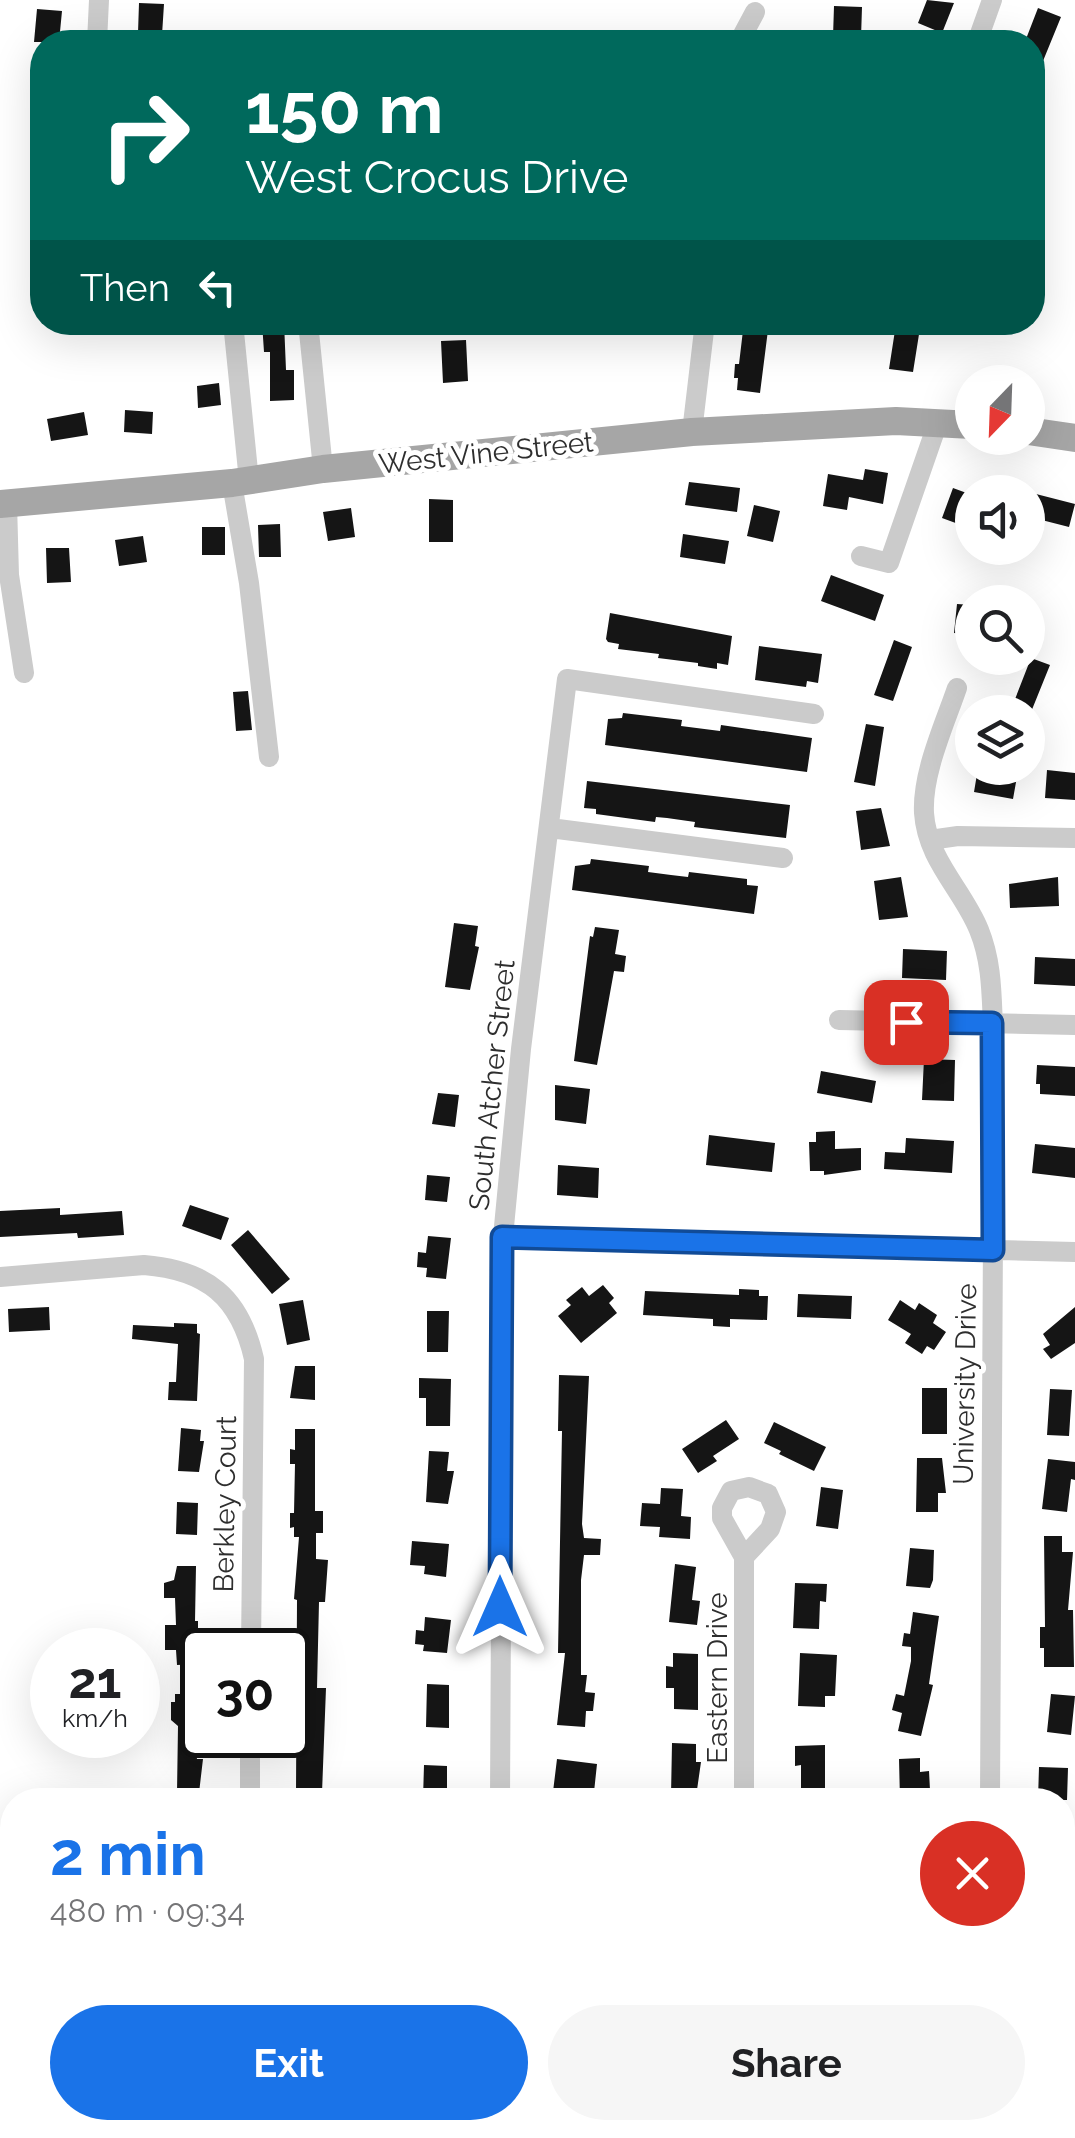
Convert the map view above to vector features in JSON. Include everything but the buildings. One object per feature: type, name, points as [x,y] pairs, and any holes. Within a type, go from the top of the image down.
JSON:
[{"type":"main road","name":"West Vine Street","points":[[4,504],[692,432],[812,424],[955,424]]},
{"type":"main road","points":[[1045,434],[1075,438]]},
{"type":"street","points":[[98,30],[99,0]]},
{"type":"street","points":[[981,30],[992,0]]},
{"type":"street","points":[[745,30],[755,12]]},
{"type":"street","points":[[234,335],[248,583],[269,757]]},
{"type":"street","points":[[309,335],[323,469]]},
{"type":"street","points":[[692,432],[703,335]]},
{"type":"street","points":[[862,556],[889,563],[938,422]]},
{"type":"street","points":[[4,504],[9,575],[24,673]]},
{"type":"street","name":"South Atcher Street","points":[[500,1788],[502,1237],[520,1048],[567,679],[814,714]]},
{"type":"street","name":"University Drive","points":[[957,688],[936,751],[924,808],[930,840],[940,864],[978,926],[990,961],[990,1788]]},
{"type":"street","points":[[550,828],[783,858]]},
{"type":"street","points":[[930,840],[958,836],[1075,838]]},
{"type":"street","points":[[838,1020],[1075,1026]]},
{"type":"street","points":[[502,1237],[1075,1252]]},
{"type":"street","name":"Berkley Court","points":[[0,1277],[144,1265],[202,1279],[230,1302],[246,1330],[254,1359],[251,1628]]},
{"type":"street","name":"Eastern Drive","points":[[744,1557],[744,1788]]},
{"type":"street","points":[[250,1758],[250,1788]]},
{"type":"route","points":[[500,1607],[502,1237],[993,1250],[992,1023],[906,1022]]}]
